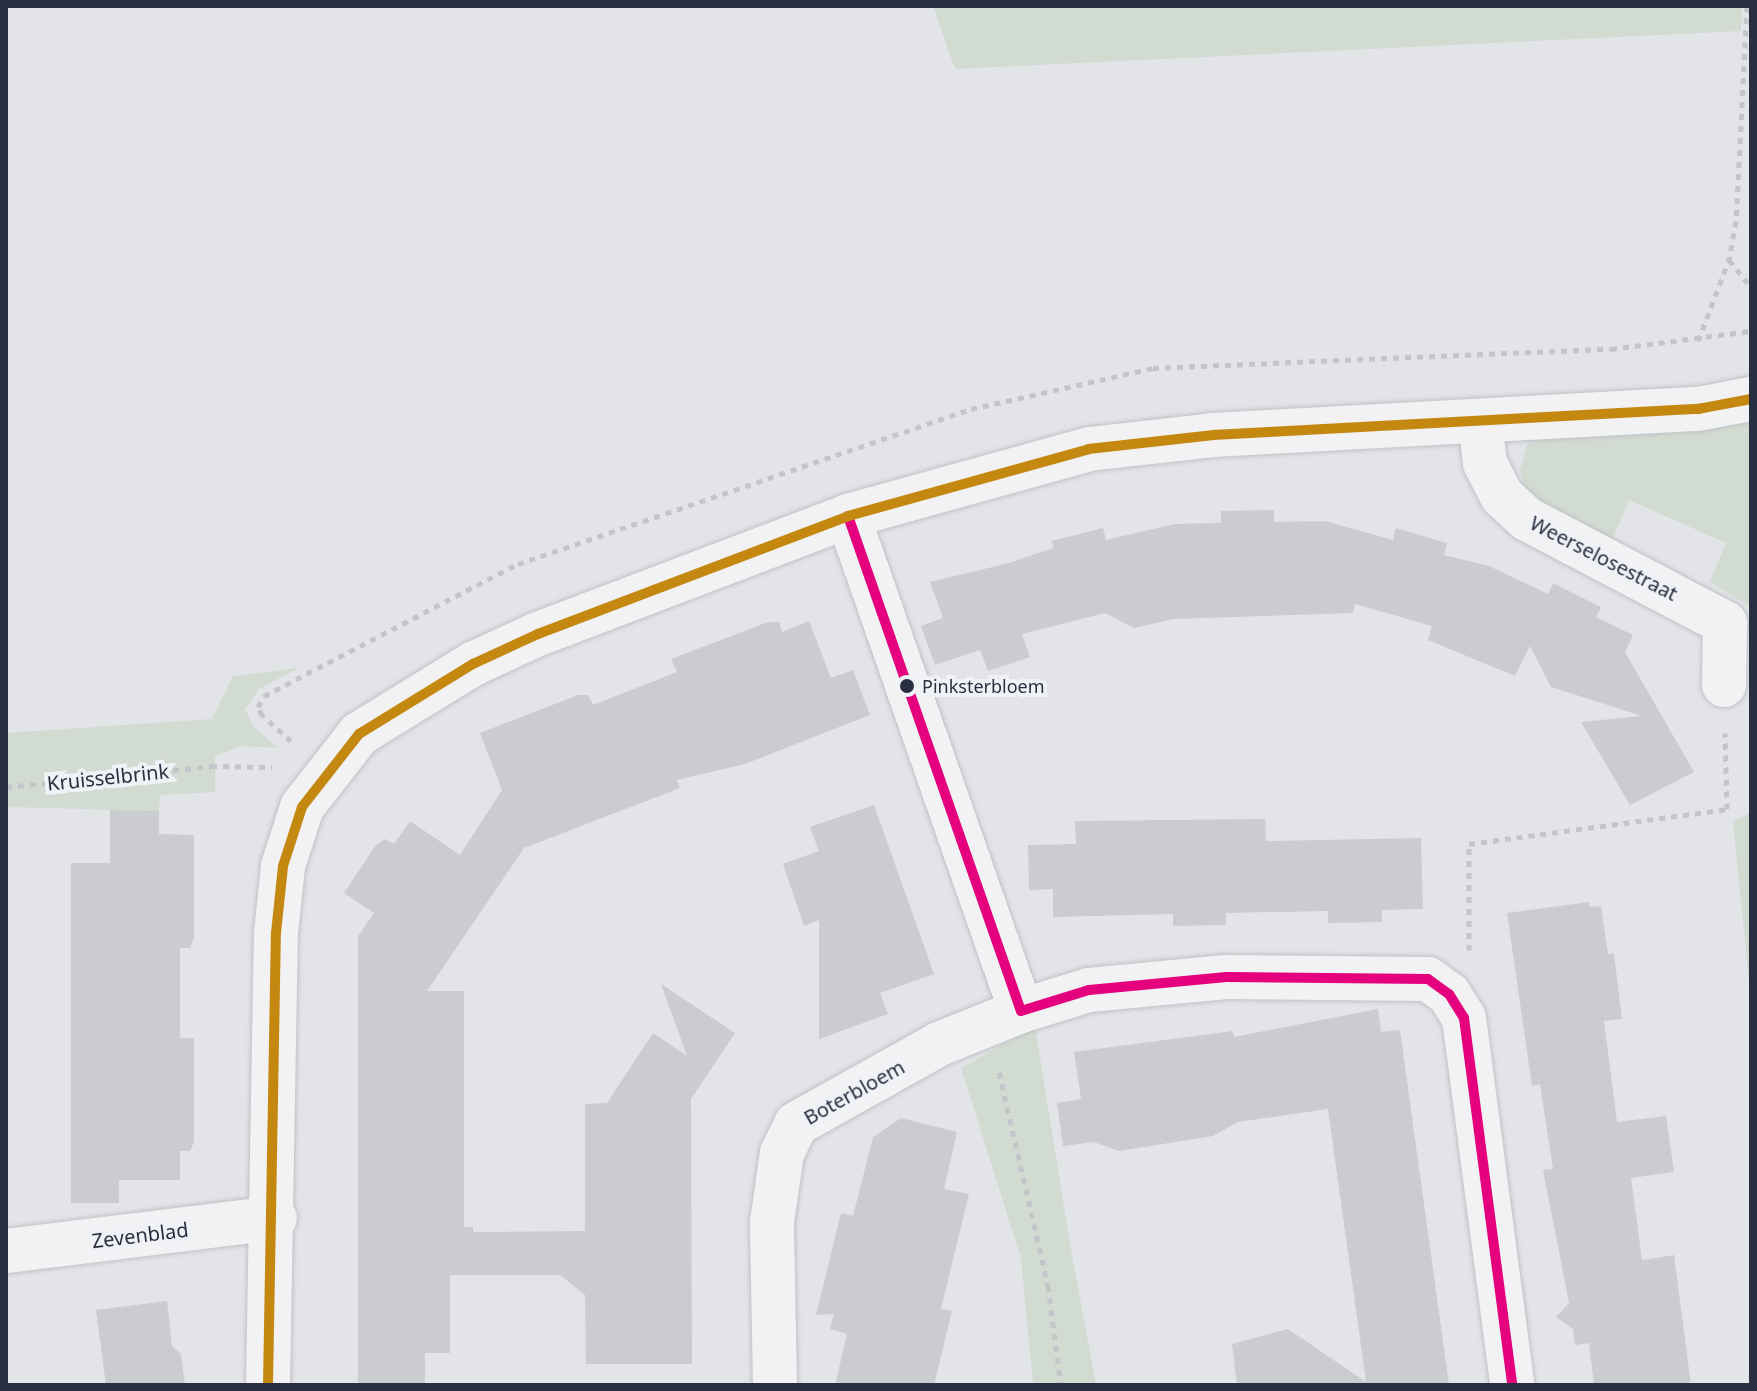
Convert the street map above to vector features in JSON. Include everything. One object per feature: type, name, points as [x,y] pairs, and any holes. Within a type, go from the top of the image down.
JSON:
[{"type":"street","points":[[268,1385],[275,1218],[276,933],[283,866],[302,807],[323,774],[359,734],[473,664],[538,634],[848,516],[1089,449],[1213,435],[1698,409],[1751,399]]},
{"type":"street","name":"Weerselosestraat","points":[[1480,421],[1485,463],[1502,496],[1527,519],[1725,623],[1724,685]]},
{"type":"street","points":[[848,516],[1004,1018],[1089,990],[1226,977],[1428,979],[1449,994],[1464,1018],[1512,1385]]},
{"type":"street","name":"Boterbloem","points":[[775,1385],[772,1222],[782,1153],[796,1124],[939,1044],[1004,1018]]},
{"type":"street","name":"Zevenblad","points":[[6,1251],[275,1218]]},
{"type":"path","points":[[1698,341],[1729,260],[1736,221],[1747,6]]},
{"type":"path","points":[[1729,260],[1751,287]]},
{"type":"path","points":[[1449,994],[1469,952],[1469,844],[1727,809],[1724,685]]},
{"type":"path","name":"Kruisselbrink","points":[[6,787],[211,766]]},
{"type":"path","points":[[1004,1018],[1061,1385]]},
{"type":"shaded area","points":[[933,6],[1742,6],[1741,31],[955,69]]},
{"type":"shaded area","points":[[1751,423],[1751,607],[1710,582],[1726,543],[1629,500],[1612,540],[1546,508],[1526,490],[1520,470],[1527,445],[1544,436]]},
{"type":"shaded area","points":[[299,668],[259,689],[245,709],[253,726],[278,748],[241,746],[215,756],[215,792],[160,795],[159,811],[6,807],[6,733],[212,719],[233,676]]},
{"type":"shaded area","points":[[1751,812],[1751,1000],[1733,822]]},
{"type":"shaded area","points":[[1033,1014],[1096,1385],[1033,1385],[1021,1258],[961,1068],[1013,1039],[1021,1018]]},
{"type":"building","points":[[1274,510],[1274,522],[1325,521],[1393,540],[1396,528],[1447,543],[1444,555],[1489,566],[1548,594],[1553,583],[1601,607],[1596,617],[1633,635],[1625,652],[1694,772],[1630,805],[1581,722],[1642,716],[1551,687],[1530,646],[1515,676],[1428,640],[1432,626],[1355,604],[1353,613],[1174,619],[1134,628],[1105,613],[1022,634],[1030,657],[988,671],[980,650],[935,665],[921,626],[943,618],[930,582],[1009,563],[1053,548],[1052,541],[1103,528],[1106,540],[1175,524],[1221,523],[1221,511]]},
{"type":"building","points":[[809,621],[831,678],[853,670],[870,715],[745,764],[677,780],[680,788],[524,848],[427,991],[464,991],[464,1227],[473,1227],[473,1232],[585,1231],[585,1104],[607,1103],[653,1033],[687,1056],[661,984],[735,1033],[691,1099],[692,1364],[586,1364],[585,1295],[560,1275],[450,1275],[450,1353],[425,1353],[425,1385],[358,1385],[358,936],[374,913],[344,893],[376,845],[385,839],[394,844],[410,821],[460,855],[502,790],[480,733],[578,695],[588,695],[593,705],[677,672],[671,659],[768,622],[779,622],[782,632]]},
{"type":"building","points":[[874,805],[934,974],[880,993],[888,1014],[819,1039],[819,920],[804,926],[783,864],[819,851],[810,827]]},
{"type":"building","points":[[110,810],[159,811],[159,834],[194,835],[194,938],[190,948],[180,948],[180,1038],[194,1038],[194,1142],[190,1151],[180,1151],[180,1180],[119,1180],[119,1203],[71,1203],[71,863],[110,863]]},
{"type":"building","points":[[1265,819],[1266,841],[1421,838],[1423,909],[1382,910],[1382,922],[1328,923],[1328,911],[1226,913],[1226,925],[1173,926],[1173,914],[1053,917],[1053,889],[1029,890],[1028,845],[1076,844],[1075,821]]},
{"type":"building","points":[[1589,902],[1590,907],[1601,906],[1608,954],[1614,953],[1622,1019],[1604,1021],[1617,1122],[1666,1116],[1674,1172],[1631,1178],[1642,1260],[1674,1255],[1691,1385],[1594,1385],[1589,1343],[1575,1345],[1573,1329],[1556,1317],[1569,1303],[1543,1170],[1553,1169],[1540,1084],[1532,1086],[1507,913]]},
{"type":"building","points":[[1378,1009],[1381,1032],[1400,1030],[1449,1385],[1237,1385],[1232,1344],[1288,1329],[1366,1382],[1328,1109],[1238,1122],[1213,1136],[1119,1151],[1094,1142],[1063,1146],[1057,1103],[1081,1099],[1074,1052],[1233,1031],[1234,1037]]},
{"type":"building","points":[[901,1118],[957,1132],[944,1189],[969,1194],[941,1309],[952,1311],[934,1385],[835,1385],[847,1334],[830,1329],[834,1314],[816,1315],[841,1213],[853,1216],[873,1137]]},
{"type":"building","points":[[167,1301],[172,1346],[181,1354],[185,1385],[106,1385],[96,1310]]},
{"type":"transit line","points":[[268,1385],[276,933],[283,866],[302,807],[359,734],[473,664],[538,634],[848,516],[1089,449],[1213,435],[1698,409],[1751,399]]},
{"type":"transit line","points":[[848,516],[1021,1011],[1089,990],[1226,977],[1428,979],[1449,994],[1464,1018],[1512,1385]]},
{"type":"place","name":"Pinksterbloem","points":[[907,686]]}]
